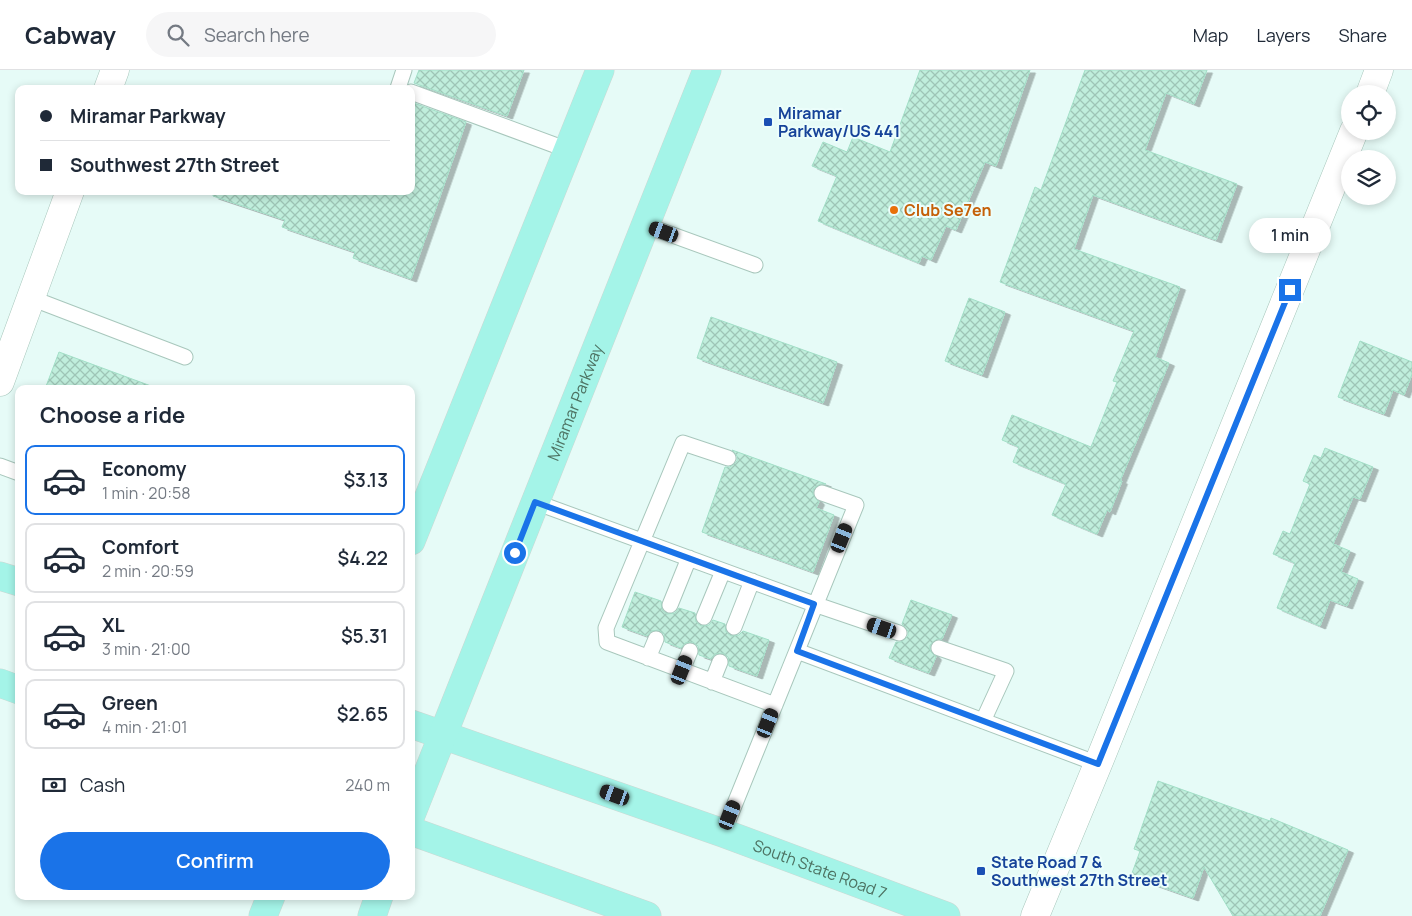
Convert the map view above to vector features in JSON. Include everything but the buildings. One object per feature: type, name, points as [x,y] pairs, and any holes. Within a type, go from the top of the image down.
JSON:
[{"type":"main road","points":[[415,531],[600,70]]},
{"type":"main road","name":"Miramar Parkway","points":[[415,805],[707,70]]},
{"type":"main road","points":[[0,576],[15,581]]},
{"type":"main road","points":[[0,683],[15,689]]},
{"type":"main road","name":"South State Road 7","points":[[415,725],[723,834],[946,916]]},
{"type":"main road","points":[[415,832],[647,916]]},
{"type":"main road","points":[[262,916],[269,900]]},
{"type":"main road","points":[[372,916],[378,900]]},
{"type":"street","points":[[109,85],[115,70]]},
{"type":"street","points":[[1373,85],[1379,70]]},
{"type":"street","points":[[1035,916],[1350,140]]},
{"type":"street","points":[[0,382],[69,195]]},
{"type":"lane","points":[[399,85],[404,70]]},
{"type":"lane","points":[[415,93],[568,150]]},
{"type":"lane","points":[[645,225],[755,265]]},
{"type":"lane","points":[[31,298],[185,358]]},
{"type":"lane","points":[[728,458],[683,442],[606,628],[607,642],[775,705]]},
{"type":"lane","points":[[0,466],[15,472]]},
{"type":"lane","points":[[723,834],[814,604],[856,505],[822,493]]},
{"type":"lane","points":[[535,502],[899,634]]},
{"type":"lane","points":[[670,604],[689,558]]},
{"type":"lane","points":[[704,617],[723,571]]},
{"type":"lane","points":[[734,627],[752,581]]},
{"type":"lane","points":[[648,658],[656,639]]},
{"type":"lane","points":[[939,648],[1006,672],[983,721]]},
{"type":"lane","points":[[682,670],[690,651]]},
{"type":"lane","points":[[797,651],[1098,764]]},
{"type":"lane","points":[[712,682],[720,662]]},
{"type":"place","name":"Miramar Parkway/US 441","points":[[768,122]]},
{"type":"place","name":"Club Se7en","points":[[894,210]]},
{"type":"place","name":"State Road 7 & Southwest 27th Street","points":[[981,871]]},
{"type":"route","points":[[515,553],[535,502],[814,604],[797,651],[1098,764],[1290,290]]}]
